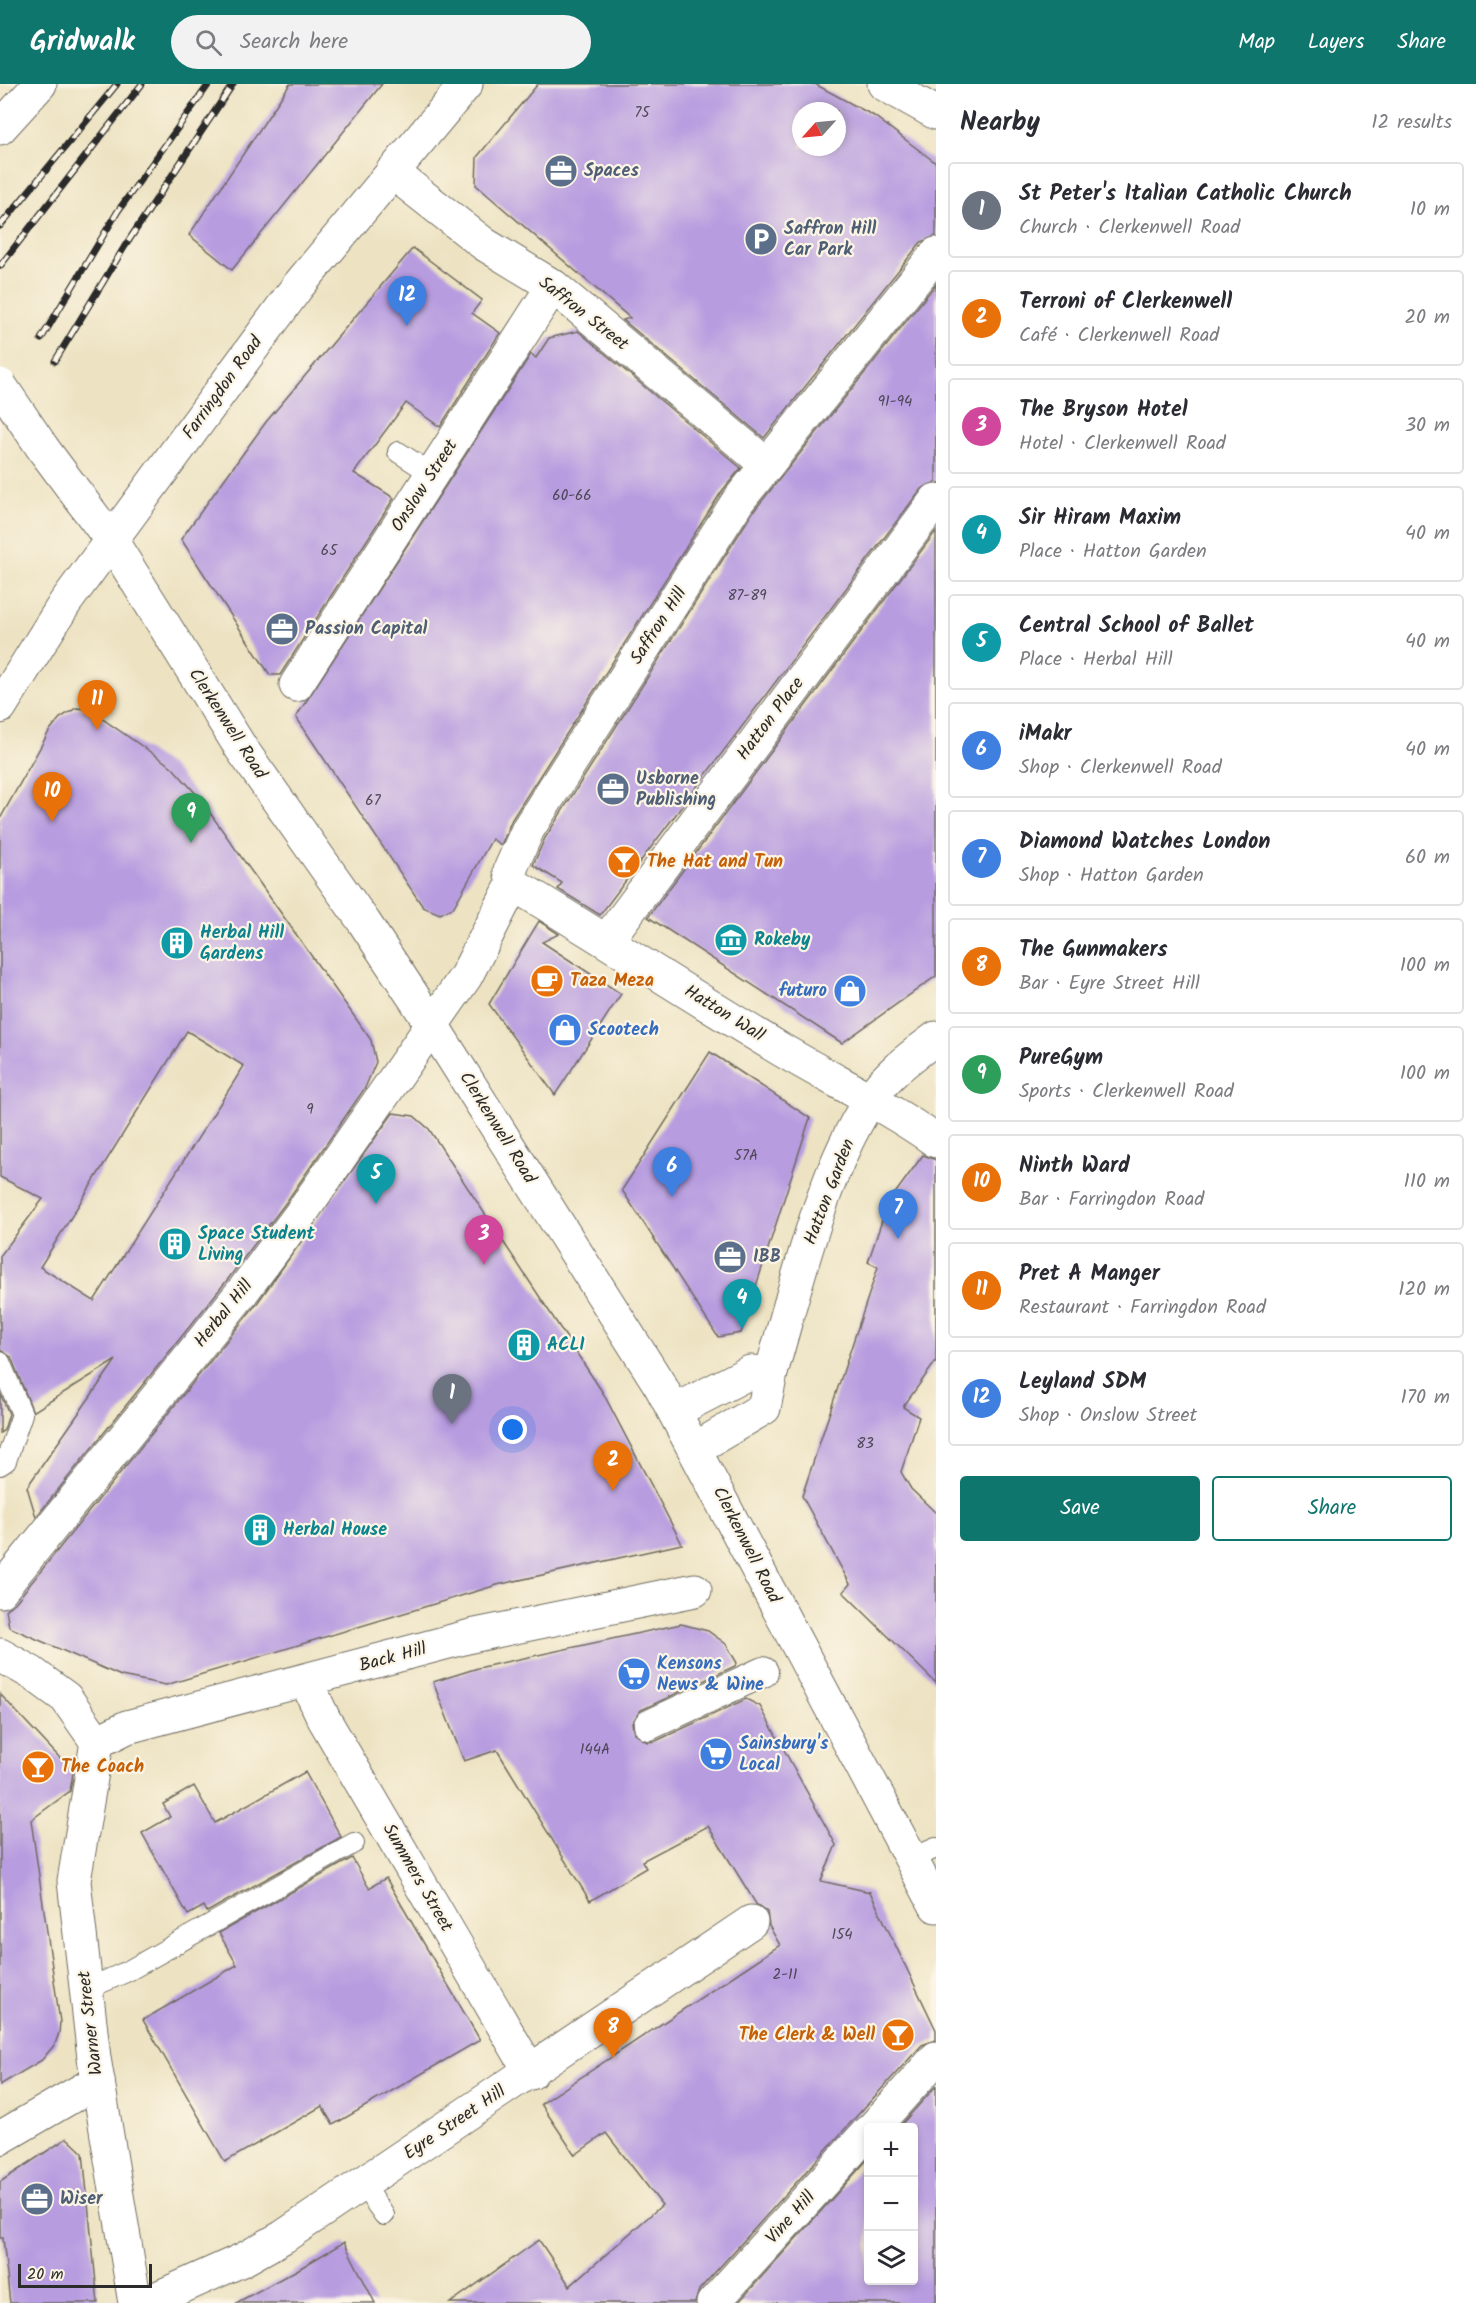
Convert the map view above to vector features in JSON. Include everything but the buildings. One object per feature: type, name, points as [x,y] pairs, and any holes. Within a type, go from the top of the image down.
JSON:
[{"type":"street","points":[[0,128],[40,84]]},
{"type":"street","name":"Farringdon Road","points":[[0,707],[65,603],[298,286],[466,84]]},
{"type":"street","points":[[884,84],[936,113]]},
{"type":"street","name":"Saffron Street","points":[[392,172],[484,244],[553,286],[767,465]]},
{"type":"street","name":"Saffron Hill","points":[[432,1025],[466,976],[513,884],[510,870],[528,829],[738,501],[936,254]]},
{"type":"street","name":"Onslow Street","points":[[297,685],[553,286]]},
{"type":"street","name":"Clerkenwell Road","points":[[0,385],[111,540],[241,748],[367,927],[432,1025],[675,1411],[923,1853],[936,1906]]},
{"type":"street","name":"Hatton Place","points":[[607,940],[936,500]]},
{"type":"street","name":"Hatton Wall","points":[[513,884],[780,1049],[870,1099],[936,1141]]},
{"type":"street","name":"Herbal Hill","points":[[0,1591],[243,1291],[302,1212],[432,1025]]},
{"type":"street","name":"Hatton Garden","points":[[695,1449],[764,1408],[771,1374],[816,1219],[846,1146],[870,1099],[901,1064],[936,1038]]},
{"type":"street","points":[[675,1411],[750,1372],[771,1374]]},
{"type":"street","name":"Back Hill","points":[[97,1742],[127,1727],[471,1636],[695,1590]]},
{"type":"street","points":[[0,1655],[32,1673],[66,1698],[97,1742]]},
{"type":"street","points":[[649,1725],[763,1672]]},
{"type":"street","name":"Summers Street","points":[[306,1681],[324,1719],[531,2073]]},
{"type":"street","name":"Warner Street","points":[[97,1742],[74,1881],[98,2080],[135,2303]]},
{"type":"street","name":"Eyre Street Hill","points":[[146,2303],[244,2259],[283,2237],[531,2073],[751,1922]]},
{"type":"street","points":[[877,2123],[936,2058]]},
{"type":"street","points":[[0,2138],[98,2080]]},
{"type":"street","name":"Vine Hill","points":[[713,2303],[864,2136]]},
{"type":"lane","points":[[398,452],[432,474]]},
{"type":"lane","points":[[0,1362],[22,1414],[6,1461],[0,1465]]},
{"type":"lane","points":[[87,1989],[128,1971],[354,1843]]},
{"type":"lane","points":[[362,2184],[384,2215]]},
{"type":"railway","points":[[0,226],[117,84]]},
{"type":"railway","points":[[0,266],[142,84]]},
{"type":"railway","points":[[41,339],[118,211],[209,84]]},
{"type":"railway","points":[[55,361],[125,246],[233,84]]},
{"type":"place","name":"Spaces","points":[[561,171]]},
{"type":"place","name":"Saffron Hill Car Park","points":[[761,239]]},
{"type":"place","name":"Leyland SDM","points":[[407,326]]},
{"type":"place","name":"Passion Capital","points":[[282,629]]},
{"type":"place","name":"Pret A Manger","points":[[97,730]]},
{"type":"place","name":"Usborne Publishing","points":[[613,789]]},
{"type":"place","name":"Ninth Ward","points":[[52,822]]},
{"type":"place","name":"PureGym","points":[[191,843]]},
{"type":"place","name":"The Hat and Tun","points":[[624,862]]},
{"type":"place","name":"Rokeby","points":[[731,940]]},
{"type":"place","name":"Herbal Hill Gardens","points":[[177,943]]},
{"type":"place","name":"Taza Meza","points":[[547,981]]},
{"type":"place","name":"futuro","points":[[850,991]]},
{"type":"place","name":"Scootech","points":[[565,1030]]},
{"type":"place","name":"iMakr","points":[[672,1197]]},
{"type":"place","name":"Central School of Ballet","points":[[376,1204]]},
{"type":"place","name":"Diamond Watches London","points":[[898,1239]]},
{"type":"place","name":"Space Student Living","points":[[175,1244]]},
{"type":"place","name":"IBB","points":[[730,1257]]},
{"type":"place","name":"The Bryson Hotel","points":[[484,1265]]},
{"type":"place","name":"Sir Hiram Maxim","points":[[742,1329]]},
{"type":"place","name":"ACLI","points":[[524,1345]]},
{"type":"place","name":"St Peter's Italian Catholic Church","points":[[452,1424]]},
{"type":"place","name":"Terroni of Clerkenwell","points":[[613,1491]]},
{"type":"place","name":"Herbal House","points":[[260,1530]]},
{"type":"place","name":"Kensons News & Wine","points":[[634,1674]]},
{"type":"place","name":"Sainsbury's Local","points":[[716,1754]]},
{"type":"place","name":"The Coach","points":[[38,1767]]},
{"type":"place","name":"The Clerk & Well","points":[[898,2035]]},
{"type":"place","name":"The Gunmakers","points":[[613,2058]]},
{"type":"place","name":"Wiser","points":[[37,2199]]}]
